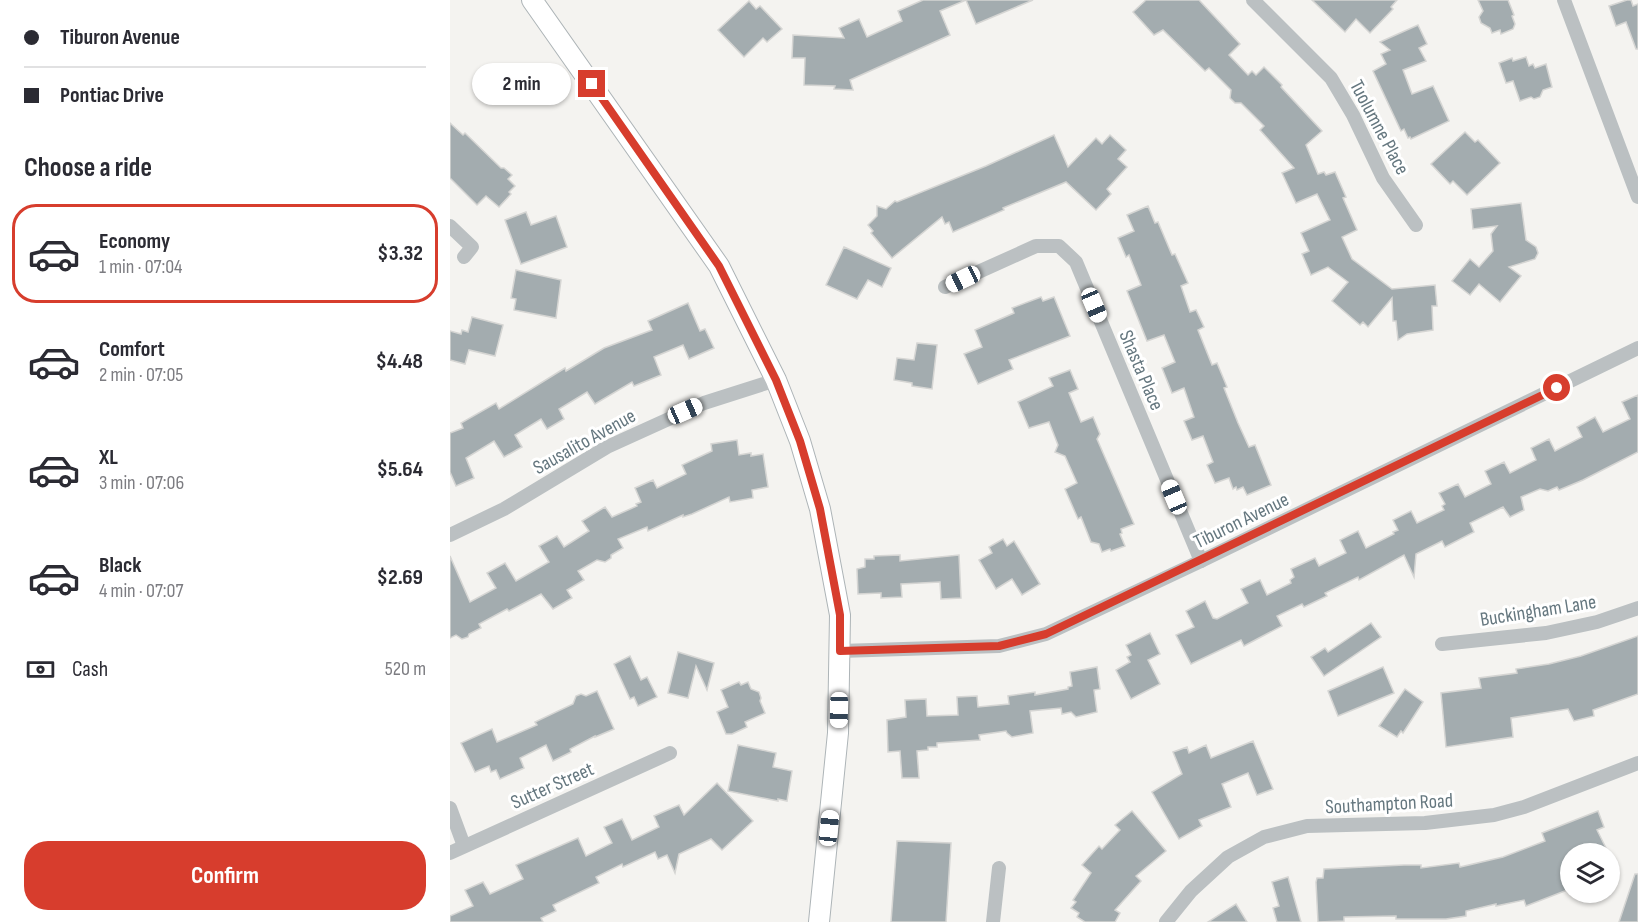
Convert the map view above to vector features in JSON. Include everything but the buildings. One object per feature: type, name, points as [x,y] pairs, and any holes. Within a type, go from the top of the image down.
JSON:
[{"type":"main road","points":[[532,0],[719,266],[776,380],[800,441],[820,509],[840,615],[838,733],[819,922]]},
{"type":"street","name":"Tuolumne Place","points":[[1253,0],[1331,78],[1353,115],[1383,178],[1416,225]]},
{"type":"street","points":[[1564,0],[1638,197]]},
{"type":"street","points":[[450,226],[472,247],[464,257]]},
{"type":"street","name":"Shasta Place","points":[[945,288],[1035,246],[1059,246],[1076,262],[1201,561]]},
{"type":"street","name":"Tiburon Avenue","points":[[840,651],[999,646],[1046,634],[1638,348]]},
{"type":"street","name":"Sausalito Avenue","points":[[450,535],[504,509],[607,447],[704,403],[776,380]]},
{"type":"street","name":"Buckingham Lane","points":[[1442,644],[1546,633],[1598,622],[1638,608]]},
{"type":"street","name":"Sutter Street","points":[[450,853],[670,753]]},
{"type":"street","name":"Southampton Road","points":[[1166,922],[1191,891],[1228,857],[1264,837],[1307,826],[1425,823],[1494,815],[1524,807],[1638,762]]},
{"type":"street","points":[[450,808],[464,846]]},
{"type":"street","points":[[993,922],[999,868]]},
{"type":"route","points":[[592,84],[719,266],[776,380],[800,441],[820,509],[840,615],[840,651],[999,646],[1046,634],[1557,388]]}]
